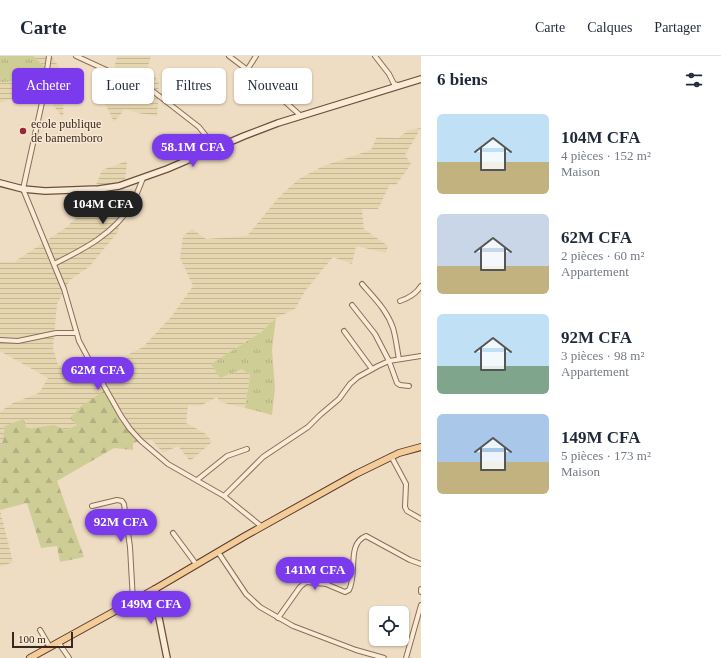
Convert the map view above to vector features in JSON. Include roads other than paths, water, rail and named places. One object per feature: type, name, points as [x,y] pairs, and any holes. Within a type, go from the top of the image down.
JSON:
[{"type":"main road","points":[[30,658],[155,589],[261,526],[391,456],[408,449],[421,447]]},
{"type":"street","points":[[50,56],[43,98],[23,189],[64,290],[76,333],[87,356],[130,429],[140,441],[168,464],[224,496],[261,526]]},
{"type":"street","points":[[76,56],[154,92],[196,124],[214,146],[218,147]]},
{"type":"street","points":[[229,56],[245,68]]},
{"type":"street","points":[[249,68],[256,56]]},
{"type":"street","points":[[374,56],[389,74],[394,84],[398,85]]},
{"type":"street","points":[[0,183],[23,189],[45,191],[105,189],[119,186],[188,161],[259,130],[421,79]]},
{"type":"street","points":[[287,104],[301,116]]},
{"type":"street","points":[[54,264],[91,245],[116,225],[132,203],[143,178]]},
{"type":"street","points":[[362,284],[379,303],[387,315],[392,327],[399,359]]},
{"type":"street","points":[[400,301],[409,298],[418,292],[421,286]]},
{"type":"street","points":[[352,306],[371,328],[389,361],[398,384],[409,386]]},
{"type":"street","points":[[344,331],[372,369]]},
{"type":"street","points":[[0,340],[18,341],[56,333],[76,333]]},
{"type":"street","points":[[224,496],[259,460],[308,427],[339,399],[350,384],[372,369],[389,361],[421,356]]},
{"type":"street","points":[[198,480],[228,456],[247,449]]},
{"type":"street","points":[[391,456],[406,484],[405,507],[407,511],[421,519]]},
{"type":"street","points":[[92,506],[117,500],[122,501],[124,504],[130,547],[133,601]]},
{"type":"street","points":[[173,533],[196,564]]},
{"type":"street","points":[[278,618],[300,587],[306,582],[326,584],[345,592],[349,590],[354,575],[354,549],[360,540],[366,536],[406,558],[421,564]]},
{"type":"street","points":[[218,552],[249,597],[260,607],[294,626],[356,650],[384,658]]},
{"type":"street","points":[[155,589],[167,658]]},
{"type":"street","points":[[406,658],[421,605]]},
{"type":"street","points":[[40,630],[50,647]]},
{"type":"street","points":[[58,642],[69,658]]},
{"type":"place","name":"ecole publique de bamemboro","points":[[23,131]]}]
